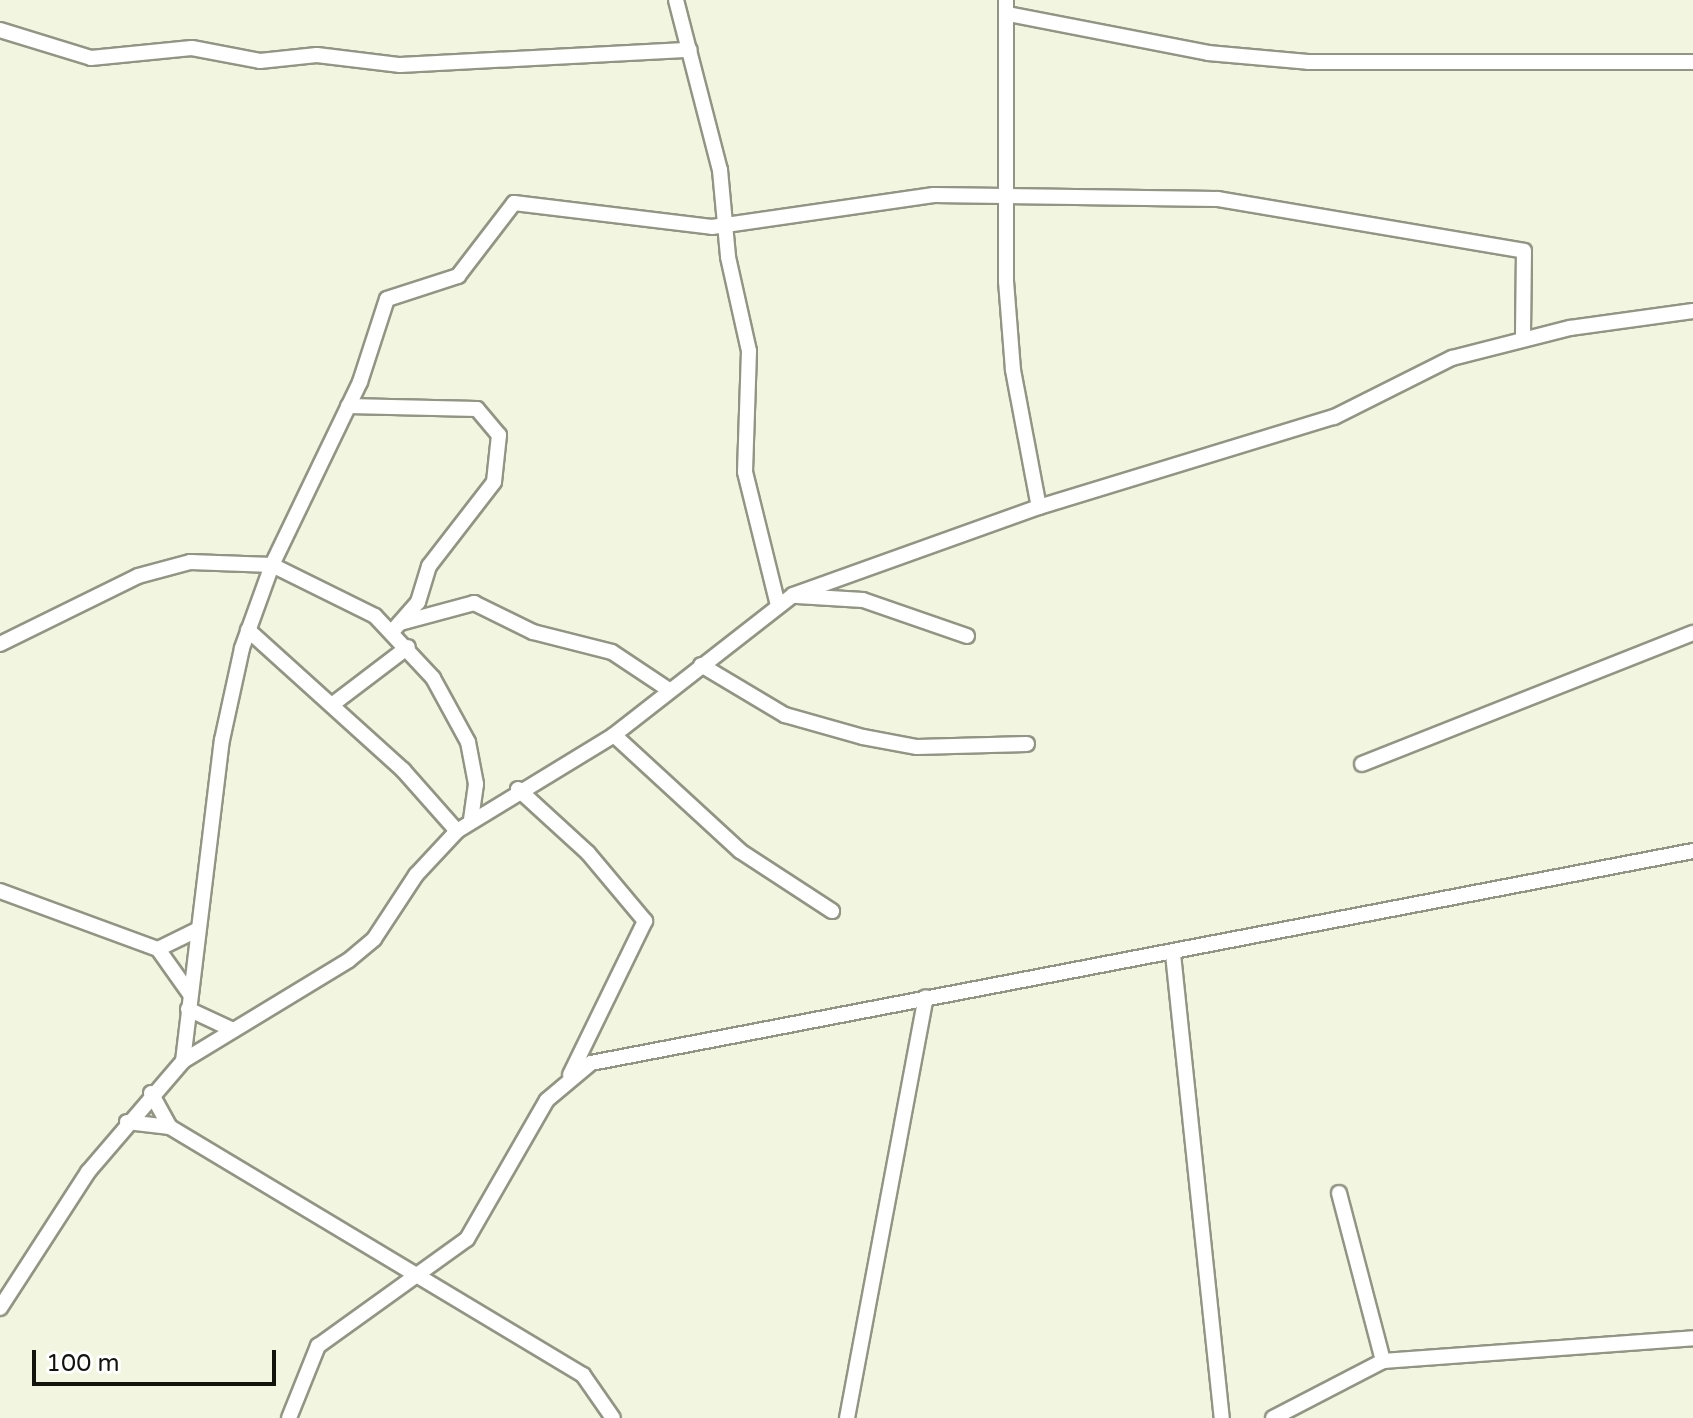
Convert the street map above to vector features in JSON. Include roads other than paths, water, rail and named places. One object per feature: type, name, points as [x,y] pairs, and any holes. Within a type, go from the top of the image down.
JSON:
[{"type":"street","points":[[676,0],[690,50],[727,226],[751,373],[745,472],[778,605]]},
{"type":"street","points":[[1039,507],[1013,370],[1005,196],[1007,7],[1208,53],[1308,62],[1693,62]]},
{"type":"street","points":[[0,30],[91,58],[192,48],[260,61],[317,55],[400,65],[690,50]]},
{"type":"street","points":[[183,1061],[222,740],[248,630],[272,565],[360,382],[387,299],[458,276],[514,203],[590,218],[727,226],[866,200],[1005,196],[1218,199],[1508,245],[1529,257],[1523,338]]},
{"type":"street","points":[[1,1305],[127,1122],[183,1061],[374,939],[416,875],[457,831],[500,800],[614,735],[793,595],[1039,507],[1334,417],[1401,379],[1523,338],[1693,311]]},
{"type":"street","points":[[360,382],[371,404]]},
{"type":"street","points":[[348,406],[371,404],[417,412],[477,409],[499,435],[494,482],[429,566],[418,602],[396,628]]},
{"type":"street","points":[[0,644],[138,576],[190,562],[272,565],[396,628],[454,707],[476,784],[471,821]]},
{"type":"street","points":[[793,595],[863,600],[967,636]]},
{"type":"street","points":[[396,628],[474,603],[512,624],[612,652],[669,690]]},
{"type":"street","points":[[248,630],[333,704],[457,831]]},
{"type":"street","points":[[1362,764],[1693,633]]},
{"type":"street","points":[[333,704],[408,647]]},
{"type":"street","points":[[701,665],[785,715],[863,737],[917,747],[1027,744]]},
{"type":"street","points":[[614,735],[740,851],[832,911]]},
{"type":"street","points":[[476,784],[500,800]]},
{"type":"street","points":[[289,1418],[318,1346],[420,1279],[467,1239],[547,1100],[570,1075],[645,921],[588,853],[518,789]]},
{"type":"street","points":[[570,1075],[591,1063],[926,997],[1173,954],[1693,851]]},
{"type":"street","points":[[0,891],[158,949],[189,1002],[233,1030]]},
{"type":"street","points":[[158,949],[197,930]]},
{"type":"street","points":[[1173,954],[1222,1418]]},
{"type":"street","points":[[847,1418],[926,997]]},
{"type":"street","points":[[151,1093],[170,1127]]},
{"type":"street","points":[[127,1122],[170,1127],[583,1375],[613,1418]]},
{"type":"street","points":[[1339,1193],[1383,1361]]},
{"type":"street","points":[[1273,1418],[1383,1361],[1693,1338]]}]
